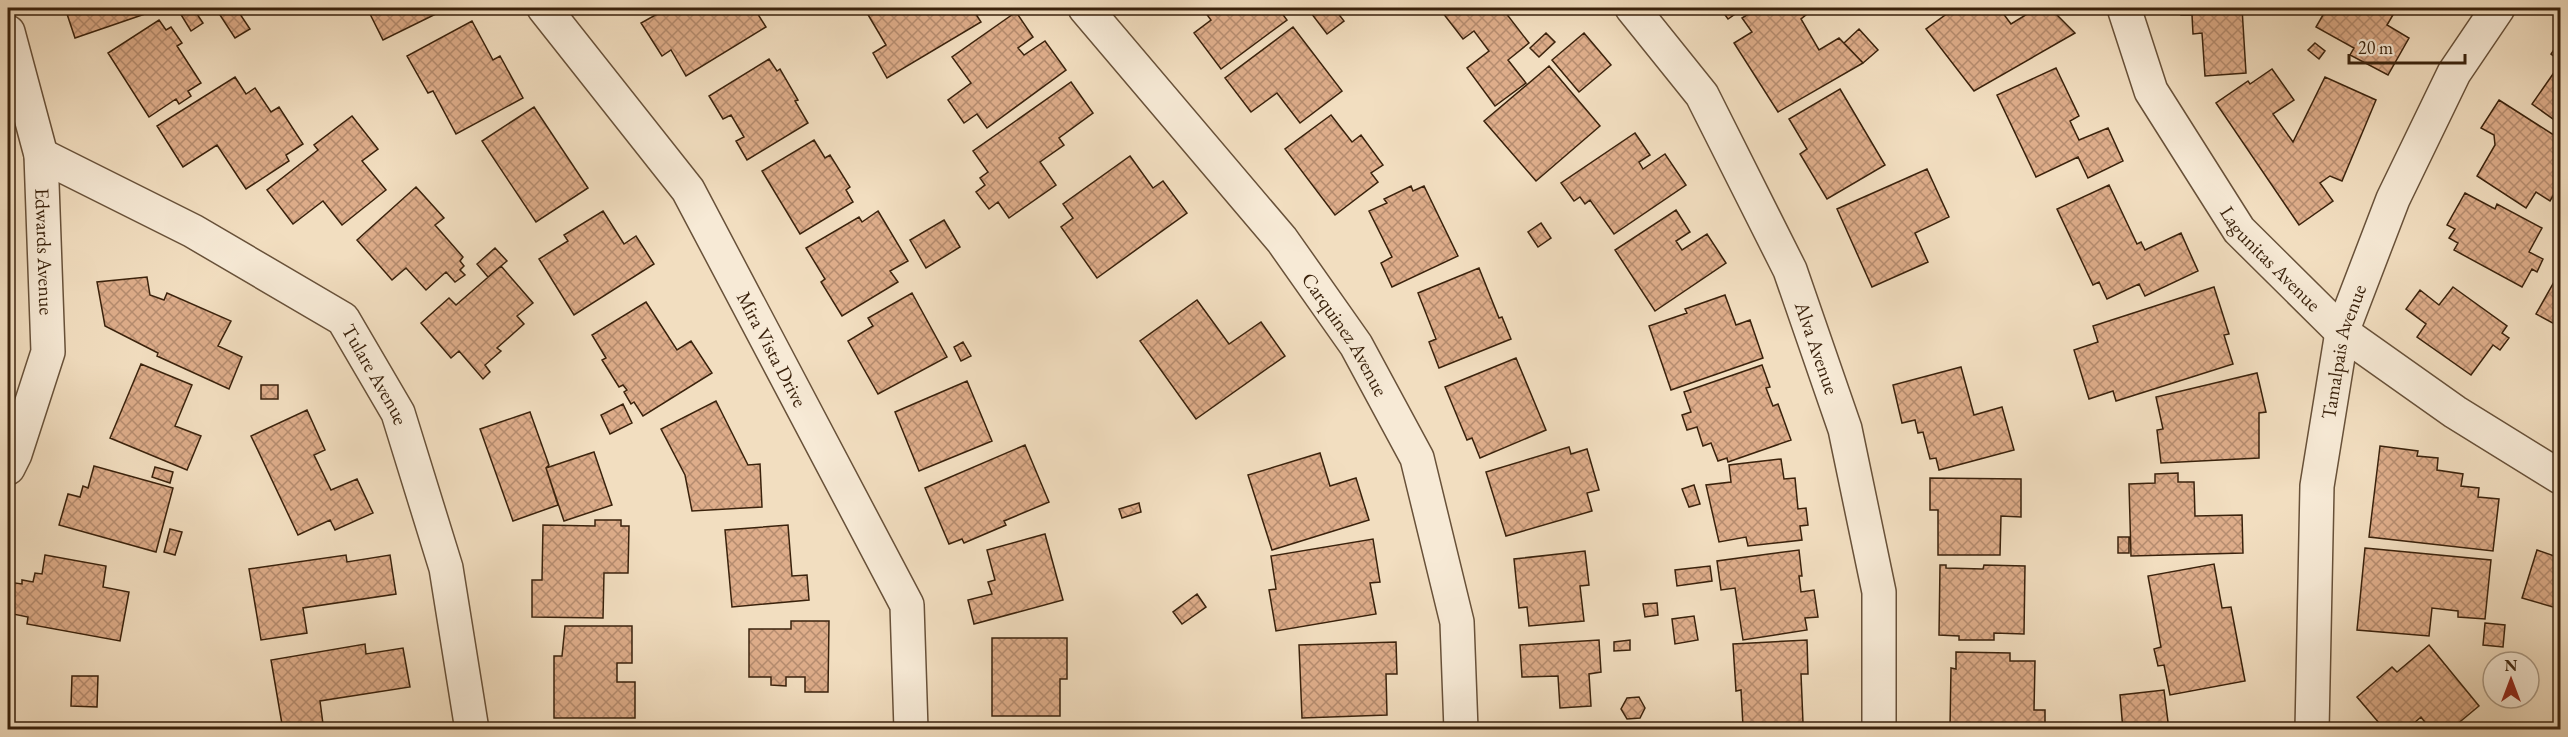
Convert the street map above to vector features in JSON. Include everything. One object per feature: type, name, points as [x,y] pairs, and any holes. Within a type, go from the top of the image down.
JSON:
[{"type":"street","name":"Mira Vista Drive","points":[[544,8],[688,190],[907,605],[911,729]]},
{"type":"street","name":"Carquinez Avenue","points":[[1085,8],[1282,240],[1356,345],[1417,458],[1457,622],[1461,729]]},
{"type":"street","name":"Alva Avenue","points":[[1632,8],[1702,95],[1790,270],[1845,429],[1879,592],[1879,729]]},
{"type":"street","name":"Lagunitas Avenue","points":[[2124,8],[2151,91],[2239,230],[2342,332],[2455,412],[2560,477]]},
{"type":"street","name":"Tamalpais Avenue","points":[[2312,729],[2317,486],[2342,332],[2403,178],[2454,73],[2498,8]]},
{"type":"street","name":"Edwards Avenue","points":[[8,32],[41,155],[48,352],[15,454],[8,468]]},
{"type":"street","name":"Tulare Avenue","points":[[41,155],[193,231],[343,319],[398,413],[446,567],[472,729]]},
{"type":"building","points":[[65,8],[143,8],[145,14],[75,38]]},
{"type":"building","points":[[193,8],[203,23],[191,31],[180,13]]},
{"type":"building","points":[[236,8],[250,29],[235,38],[216,9]]},
{"type":"building","points":[[367,8],[445,8],[446,9],[383,40]]},
{"type":"building","points":[[668,8],[754,8],[766,27],[686,76],[671,50],[662,56],[641,23]]},
{"type":"building","points":[[877,8],[972,8],[981,22],[887,78],[873,53],[886,45],[867,13]]},
{"type":"building","points":[[1202,8],[1278,8],[1287,20],[1221,69],[1194,33],[1211,20]]},
{"type":"building","points":[[1318,8],[1334,8],[1344,21],[1327,34],[1311,13]]},
{"type":"building","points":[[1439,8],[1502,8],[1529,43],[1508,60],[1526,83],[1495,106],[1467,68],[1489,51],[1474,31],[1463,39]]},
{"type":"building","points":[[1720,8],[1744,8],[1728,19]]},
{"type":"building","points":[[1758,8],[1803,8],[1807,14],[1801,19],[1819,50],[1839,38],[1863,63],[1778,112],[1734,43],[1752,32],[1742,18]]},
{"type":"building","points":[[1955,8],[2008,8],[2002,12],[2011,24],[2037,8],[2050,8],[2075,33],[1974,91],[1926,29]]},
{"type":"building","points":[[2181,8],[2242,8],[2246,73],[2205,76],[2202,33],[2193,34],[2192,15],[2181,15]]},
{"type":"building","points":[[2327,8],[2397,8],[2387,25],[2409,38],[2388,75],[2350,55],[2354,48],[2316,27]]},
{"type":"building","points":[[1016,12],[1033,37],[1018,48],[1024,55],[1045,41],[1066,70],[987,128],[977,114],[964,123],[948,100],[971,83],[952,57]]},
{"type":"building","points":[[159,20],[166,30],[171,27],[182,43],[177,46],[201,83],[188,91],[191,96],[179,104],[176,99],[149,117],[108,53]]},
{"type":"building","points":[[472,21],[493,60],[500,56],[523,98],[456,134],[433,91],[428,93],[407,56]]},
{"type":"building","points":[[1293,27],[1342,91],[1300,123],[1277,93],[1251,112],[1225,78]]},
{"type":"building","points":[[1859,29],[1878,50],[1863,63],[1844,43]]},
{"type":"building","points":[[1546,33],[1555,42],[1539,57],[1530,48]]},
{"type":"building","points":[[1584,33],[1611,65],[1579,92],[1552,60]]},
{"type":"building","points":[[2560,41],[2560,61],[2551,54]]},
{"type":"building","points":[[2315,43],[2325,51],[2319,59],[2308,50]]},
{"type":"building","points":[[769,59],[777,71],[780,69],[808,123],[747,160],[736,141],[744,137],[731,115],[723,119],[709,96]]},
{"type":"building","points":[[2560,64],[2560,124],[2532,104]]},
{"type":"building","points":[[1549,66],[1600,126],[1536,181],[1484,121]]},
{"type":"building","points":[[2056,68],[2079,116],[2070,121],[2079,140],[2108,128],[2123,161],[2088,178],[2078,157],[2036,177],[1997,95]]},
{"type":"building","points":[[2272,69],[2294,100],[2273,114],[2293,142],[2325,77],[2376,100],[2342,181],[2330,176],[2320,183],[2333,201],[2299,225],[2216,103],[2248,81],[2250,84]]},
{"type":"building","points":[[235,77],[246,94],[255,88],[271,112],[279,107],[303,144],[286,155],[289,161],[246,189],[217,145],[183,167],[157,126]]},
{"type":"building","points":[[1071,82],[1093,113],[1059,138],[1064,145],[1040,162],[1056,185],[1009,218],[998,202],[989,209],[976,192],[985,185],[980,178],[988,172],[973,151]]},
{"type":"building","points":[[1840,89],[1885,165],[1827,199],[1800,154],[1807,149],[1789,119]]},
{"type":"building","points":[[2499,100],[2560,139],[2560,184],[2550,201],[2536,192],[2526,208],[2477,176],[2495,145],[2494,135],[2481,128]]},
{"type":"building","points":[[534,107],[588,188],[536,222],[482,141]]},
{"type":"building","points":[[1331,115],[1352,142],[1361,135],[1383,165],[1371,173],[1378,182],[1335,215],[1285,149]]},
{"type":"building","points":[[352,116],[378,149],[362,161],[386,190],[342,225],[323,201],[293,224],[267,190],[318,150],[314,145]]},
{"type":"building","points":[[1635,133],[1650,155],[1639,162],[1643,169],[1665,154],[1686,185],[1614,234],[1590,200],[1585,204],[1580,197],[1574,201],[1561,183]]},
{"type":"building","points":[[814,140],[825,158],[830,155],[850,187],[846,190],[853,202],[800,234],[762,171]]},
{"type":"building","points":[[1130,156],[1153,188],[1163,181],[1187,213],[1097,278],[1061,227],[1073,218],[1063,204]]},
{"type":"building","points":[[1927,169],[1949,217],[1915,233],[1928,262],[1872,287],[1837,209]]},
{"type":"building","points":[[2109,185],[2137,244],[2141,242],[2145,250],[2181,233],[2198,271],[2145,296],[2139,284],[2107,299],[2099,282],[2093,285],[2057,209]]},
{"type":"building","points":[[1411,186],[1413,191],[1424,186],[1458,256],[1392,287],[1381,263],[1392,257],[1369,211],[1387,203],[1384,199]]},
{"type":"building","points":[[416,187],[444,218],[435,225],[463,257],[460,261],[464,266],[460,270],[465,275],[455,282],[446,272],[426,290],[406,268],[392,280],[357,240]]},
{"type":"building","points":[[2465,193],[2495,209],[2497,204],[2542,228],[2529,252],[2543,259],[2537,272],[2532,269],[2522,287],[2454,250],[2458,243],[2449,238],[2455,229],[2447,225]]},
{"type":"building","points":[[1676,210],[1690,232],[1676,241],[1682,250],[1707,234],[1726,263],[1655,311],[1615,250]]},
{"type":"building","points":[[603,211],[624,244],[636,236],[654,264],[574,315],[539,259],[568,241],[564,235]]},
{"type":"building","points":[[878,211],[908,261],[890,271],[898,282],[842,316],[821,282],[825,279],[806,248],[859,217],[862,222]]},
{"type":"building","points":[[944,220],[960,247],[926,268],[910,240]]},
{"type":"building","points":[[1541,223],[1551,238],[1538,247],[1528,232]]},
{"type":"building","points":[[495,248],[507,261],[488,277],[477,264]]},
{"type":"building","points":[[501,266],[533,303],[517,316],[524,324],[497,348],[501,351],[485,365],[490,372],[483,379],[459,351],[451,358],[421,323],[449,298],[456,305]]},
{"type":"building","points":[[1479,268],[1499,318],[1502,317],[1511,339],[1439,368],[1429,342],[1436,339],[1418,293]]},
{"type":"building","points":[[147,277],[150,295],[164,300],[167,293],[231,321],[218,346],[242,357],[229,389],[157,356],[158,353],[105,326],[97,282]]},
{"type":"building","points":[[2554,282],[2560,285],[2560,327],[2536,314]]},
{"type":"building","points":[[2214,287],[2229,334],[2224,335],[2233,364],[2116,401],[2113,391],[2089,399],[2074,350],[2098,342],[2093,326]]},
{"type":"building","points":[[2453,287],[2507,326],[2502,333],[2509,338],[2500,350],[2493,345],[2471,375],[2417,337],[2426,324],[2406,309],[2420,290],[2439,305]]},
{"type":"building","points":[[912,293],[947,357],[878,394],[848,341],[873,326],[868,318]]},
{"type":"building","points":[[1725,295],[1736,325],[1750,320],[1763,358],[1671,390],[1649,326],[1687,313],[1685,309]]},
{"type":"building","points":[[1197,300],[1229,344],[1261,322],[1285,356],[1196,419],[1140,341]]},
{"type":"building","points":[[646,302],[677,350],[691,341],[712,373],[643,416],[634,402],[631,404],[624,392],[627,390],[623,385],[619,387],[602,360],[606,358],[592,335]]},
{"type":"building","points":[[963,342],[971,356],[961,361],[954,347]]},
{"type":"building","points":[[1516,358],[1546,430],[1480,458],[1472,438],[1467,440],[1445,387]]},
{"type":"building","points":[[141,364],[192,385],[175,426],[201,436],[187,470],[110,438]]},
{"type":"building","points":[[1762,365],[1770,387],[1766,388],[1773,406],[1778,404],[1791,440],[1728,462],[1727,458],[1718,461],[1711,443],[1703,446],[1697,427],[1687,430],[1682,415],[1691,412],[1684,392]]},
{"type":"building","points":[[1961,367],[1974,415],[2002,407],[2014,450],[1939,470],[1936,458],[1930,459],[1923,432],[1918,433],[1915,420],[1902,423],[1893,385]]},
{"type":"building","points":[[2257,373],[2266,412],[2259,413],[2259,458],[2161,463],[2157,430],[2163,429],[2156,397]]},
{"type":"building","points":[[967,381],[992,441],[919,471],[895,412]]},
{"type":"building","points":[[261,385],[278,385],[278,399],[261,399]]},
{"type":"building","points":[[716,401],[748,465],[760,464],[762,507],[692,511],[685,475],[661,429]]},
{"type":"building","points":[[623,404],[632,423],[610,434],[601,415]]},
{"type":"building","points":[[307,410],[325,450],[314,455],[331,490],[357,479],[373,513],[335,530],[330,520],[298,535],[251,436]]},
{"type":"building","points":[[530,412],[549,465],[546,468],[558,505],[513,521],[480,429]]},
{"type":"building","points":[[1025,445],[1049,502],[1004,521],[1006,525],[964,543],[962,539],[949,544],[925,488]]},
{"type":"building","points":[[2380,446],[2418,451],[2417,456],[2438,458],[2437,470],[2463,474],[2461,486],[2479,488],[2478,497],[2499,499],[2493,551],[2369,537]]},
{"type":"building","points":[[1569,447],[1571,454],[1587,449],[1599,490],[1587,493],[1592,511],[1506,536],[1486,472]]},
{"type":"building","points":[[594,452],[612,505],[564,521],[546,468]]},
{"type":"building","points":[[1320,453],[1330,486],[1356,478],[1369,520],[1272,550],[1248,475]]},
{"type":"building","points":[[1781,459],[1784,479],[1795,478],[1798,509],[1806,508],[1808,525],[1800,526],[1802,540],[1748,546],[1746,537],[1719,542],[1706,485],[1731,482],[1729,465]]},
{"type":"building","points":[[94,466],[173,488],[156,552],[59,525],[68,494],[80,497],[83,486],[88,488]]},
{"type":"building","points":[[155,467],[173,472],[170,483],[152,477]]},
{"type":"building","points":[[2178,473],[2178,482],[2194,482],[2195,516],[2242,515],[2243,553],[2131,556],[2129,484],[2155,483],[2155,474]]},
{"type":"building","points":[[1930,478],[2021,479],[2021,517],[2001,516],[2000,555],[1938,555],[1938,510],[1930,510]]},
{"type":"building","points":[[1694,485],[1700,504],[1689,507],[1682,489]]},
{"type":"building","points":[[1139,503],[1141,512],[1122,518],[1119,509]]},
{"type":"building","points":[[595,520],[621,520],[621,526],[629,526],[628,573],[604,573],[603,618],[532,617],[532,580],[542,580],[543,525],[595,526]]},
{"type":"building","points":[[788,525],[792,576],[807,575],[809,600],[732,607],[725,530]]},
{"type":"building","points":[[170,529],[182,532],[175,555],[164,552]]},
{"type":"building","points":[[1045,534],[1063,600],[974,624],[968,600],[992,594],[988,582],[995,580],[987,550]]},
{"type":"building","points":[[2118,537],[2129,537],[2129,553],[2118,553]]},
{"type":"building","points":[[1373,539],[1380,582],[1370,583],[1376,614],[1276,631],[1269,590],[1276,589],[1271,556]]},
{"type":"building","points":[[2365,548],[2491,560],[2485,619],[2458,617],[2458,611],[2432,608],[2429,636],[2357,630]]},
{"type":"building","points":[[1799,550],[1801,592],[1814,590],[1818,617],[1805,618],[1807,630],[1743,640],[1735,588],[1721,590],[1717,561]]},
{"type":"building","points":[[2537,550],[2560,558],[2560,609],[2522,598]]},
{"type":"building","points":[[1585,551],[1589,585],[1580,586],[1584,621],[1529,626],[1527,607],[1519,608],[1514,559]]},
{"type":"building","points":[[45,555],[106,566],[103,587],[129,592],[120,641],[27,624],[28,617],[8,613],[8,582],[22,584],[22,580],[33,582],[35,573],[42,574]]},
{"type":"building","points":[[346,555],[347,562],[390,555],[396,594],[303,608],[307,633],[261,640],[249,569]]},
{"type":"building","points":[[2214,564],[2222,608],[2231,607],[2245,681],[2170,695],[2164,665],[2158,666],[2154,649],[2161,647],[2148,576]]},
{"type":"building","points":[[1940,565],[1946,565],[1946,568],[1983,569],[1984,565],[2025,566],[2024,634],[1994,633],[1994,640],[1959,640],[1959,636],[1939,635]]},
{"type":"building","points":[[1710,566],[1712,581],[1677,586],[1675,570]]},
{"type":"building","points":[[1197,594],[1206,607],[1182,624],[1173,612]]},
{"type":"building","points":[[1657,603],[1658,615],[1645,617],[1643,604]]},
{"type":"building","points":[[1694,616],[1698,640],[1675,644],[1672,619]]},
{"type":"building","points":[[791,621],[829,621],[828,692],[805,692],[805,677],[786,677],[786,686],[771,685],[771,677],[749,677],[749,629],[791,629]]},
{"type":"building","points":[[2485,623],[2505,625],[2503,647],[2483,645]]},
{"type":"building","points":[[565,626],[632,626],[632,663],[617,663],[617,682],[635,682],[635,718],[554,718],[554,656],[562,656]]},
{"type":"building","points":[[992,638],[1067,638],[1067,679],[1060,679],[1060,716],[992,716]]},
{"type":"building","points":[[1599,640],[1601,672],[1589,674],[1591,706],[1560,708],[1558,676],[1522,677],[1520,645]]},
{"type":"building","points":[[1630,640],[1630,650],[1614,651],[1614,642]]},
{"type":"building","points":[[1807,640],[1808,674],[1801,674],[1803,723],[1743,726],[1741,690],[1736,691],[1733,644]]},
{"type":"building","points":[[1396,642],[1397,674],[1386,674],[1387,715],[1302,718],[1299,645]]},
{"type":"building","points":[[365,644],[366,654],[403,648],[410,687],[320,701],[323,724],[283,730],[271,660]]},
{"type":"building","points":[[2429,645],[2479,706],[2450,730],[2431,730],[2421,717],[2406,730],[2385,730],[2357,697],[2392,667],[2397,672]]},
{"type":"building","points":[[1956,652],[2010,653],[2010,661],[2035,661],[2034,710],[2045,710],[2045,723],[2034,723],[2034,729],[1950,728],[1951,668],[1956,669]]},
{"type":"building","points":[[72,676],[98,676],[97,707],[71,706]]},
{"type":"building","points":[[2164,690],[2169,730],[2123,730],[2120,695]]},
{"type":"building","points":[[1639,697],[1645,708],[1640,718],[1627,719],[1621,709],[1627,698]]},
{"type":"building","points":[[986,728],[1136,728],[1136,730],[986,730]]}]
